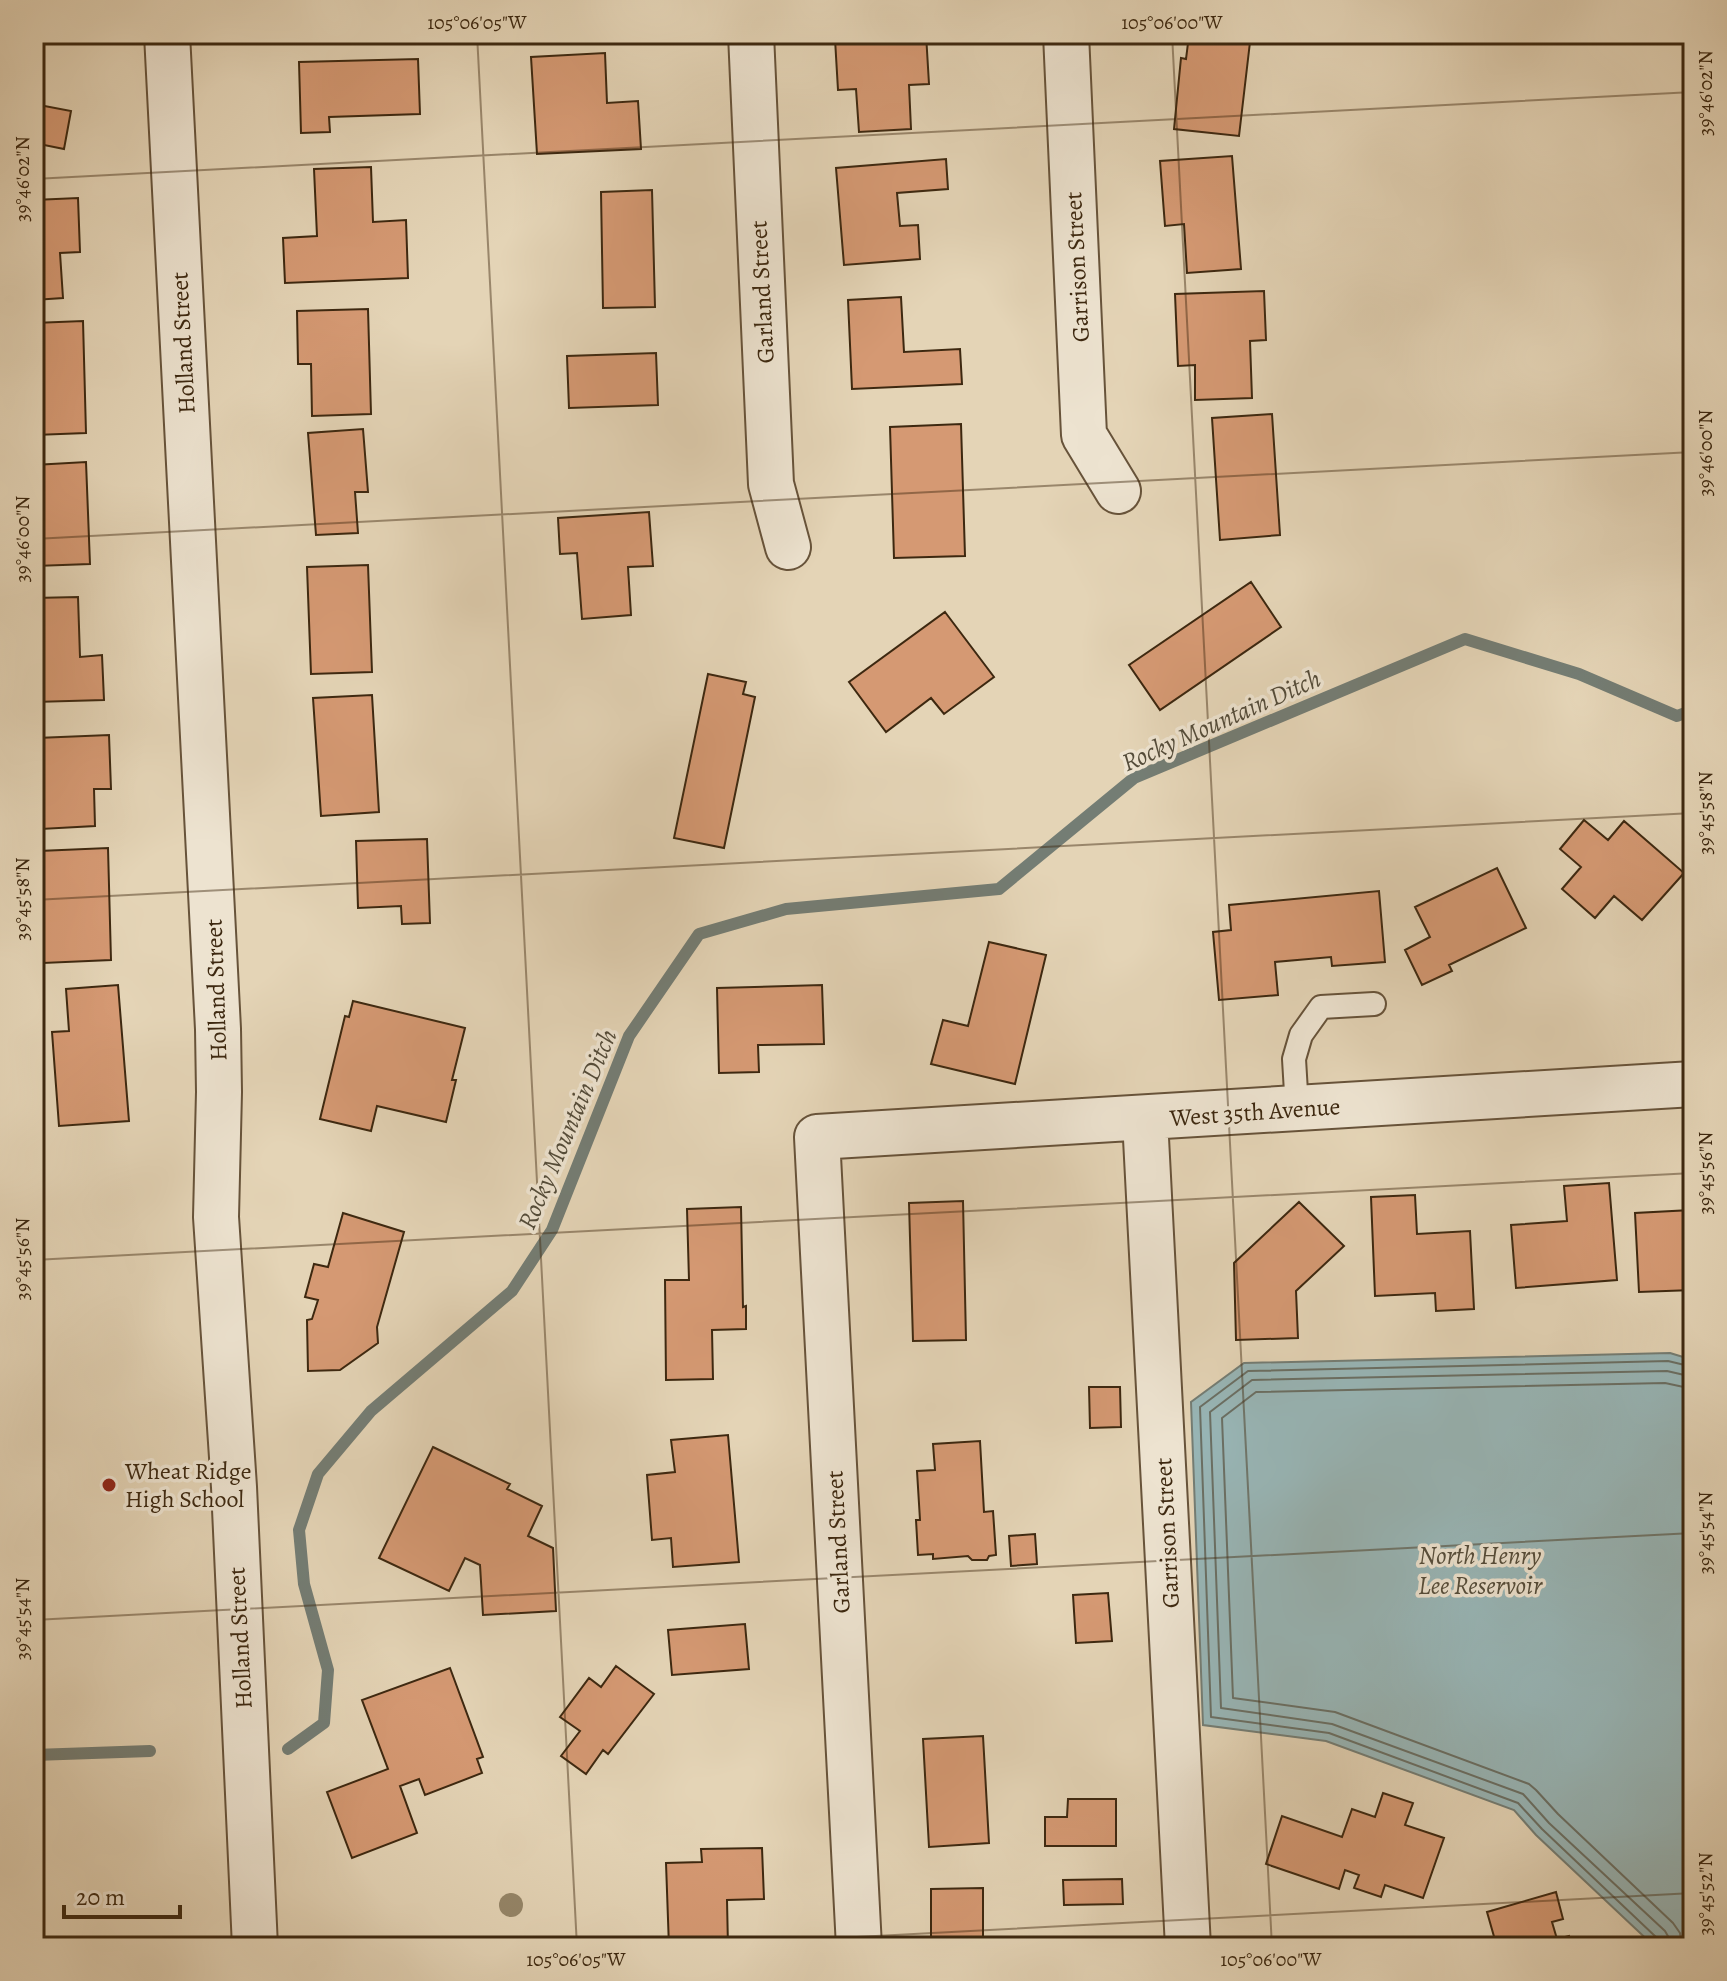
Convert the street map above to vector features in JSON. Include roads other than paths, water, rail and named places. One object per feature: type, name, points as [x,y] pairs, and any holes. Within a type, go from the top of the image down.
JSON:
[{"type":"street","name":"Holland Street","points":[[167,34],[218,1029],[216,1217],[234,1487],[255,1947]]},
{"type":"street","name":"Garland Street","points":[[751,34],[771,484],[788,547]]},
{"type":"street","name":"Garrison Street","points":[[1066,34],[1084,435],[1118,491]]},
{"type":"street","name":"West 35th Avenue","points":[[817,1137],[1693,1084]]},
{"type":"street","name":"Garrison Street","points":[[1145,1119],[1188,1947]]},
{"type":"street","name":"Garland Street","points":[[817,1137],[859,1947]]},
{"type":"lane","points":[[1297,1109],[1294,1059],[1301,1035],[1321,1007],[1374,1004]]},
{"type":"water","name":"North Henry Lee Reservoir","points":[[1670,1353],[1693,1360],[1693,1947],[1655,1947],[1536,1835],[1514,1810],[1326,1741],[1203,1725],[1191,1402],[1244,1363]]},
{"type":"waterway","name":"Rocky Mountain Ditch","points":[[288,1749],[324,1723],[328,1670],[304,1584],[299,1530],[318,1474],[371,1411],[512,1291],[552,1230],[629,1036],[699,934],[786,909],[999,889],[1134,778],[1465,639],[1579,674],[1677,716],[1693,710]]},
{"type":"waterway","name":"Rocky Mountain Ditch","points":[[34,1755],[150,1751]]},
{"type":"place","name":"Wheat Ridge High School","points":[[109,1485]]}]
